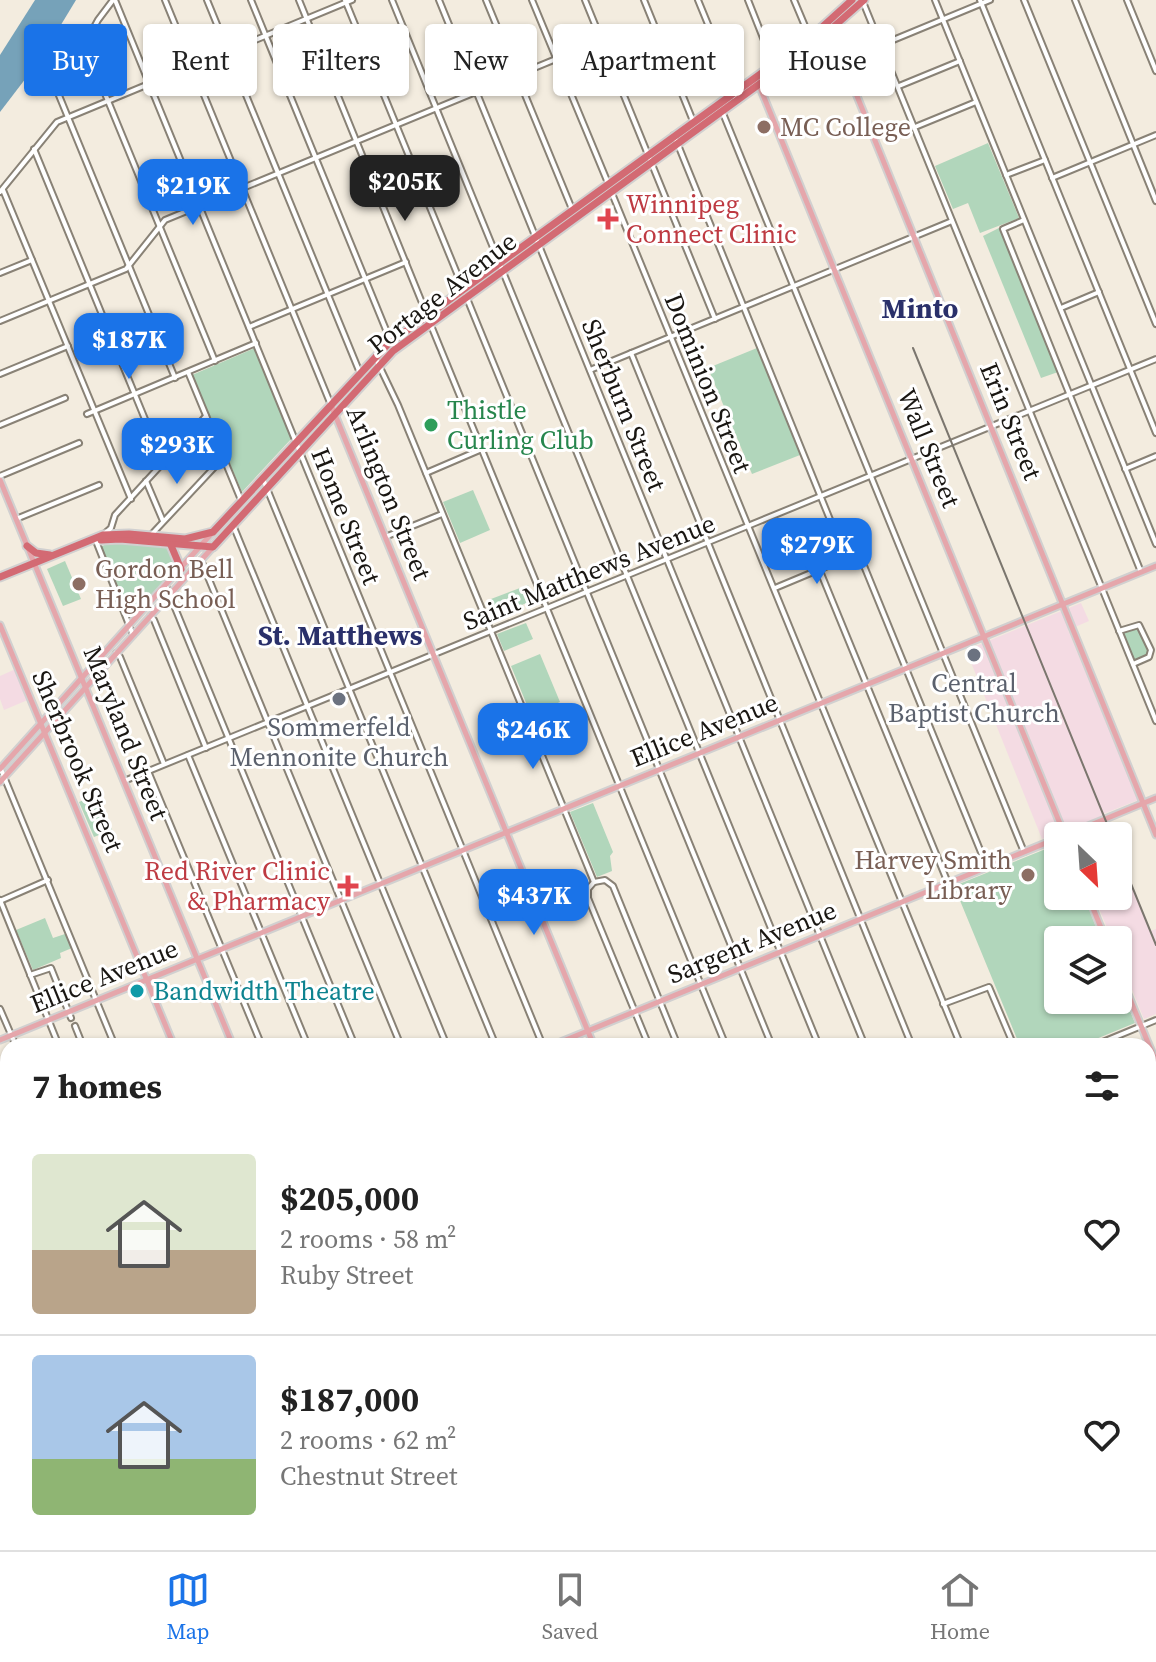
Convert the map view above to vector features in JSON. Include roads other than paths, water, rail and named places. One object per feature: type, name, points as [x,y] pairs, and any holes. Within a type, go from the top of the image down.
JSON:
[{"type":"highway","name":"Portage Avenue","points":[[830,24],[852,0]]},
{"type":"highway","name":"Portage Avenue","points":[[832,24],[863,0]]},
{"type":"highway","name":"Portage Avenue","points":[[213,547],[267,489],[331,405],[360,373],[676,139],[722,111],[760,78]]},
{"type":"highway","name":"Portage Avenue","points":[[744,86],[758,80]]},
{"type":"highway","name":"Portage Avenue","points":[[676,139],[693,121],[727,96]]},
{"type":"highway","name":"Portage Avenue","points":[[537,240],[572,209],[609,188]]},
{"type":"highway","name":"Portage Avenue","points":[[213,532],[263,479],[335,414],[391,342],[429,319]]},
{"type":"highway","points":[[0,577],[103,535],[190,539],[213,532]]},
{"type":"highway","points":[[91,541],[116,539],[213,547]]},
{"type":"highway","points":[[170,543],[181,569]]},
{"type":"highway","points":[[27,546],[37,554],[56,554]]},
{"type":"main road","name":"Wall Street","points":[[758,80],[1057,822]]},
{"type":"main road","name":"Erin Street","points":[[857,96],[1156,835]]},
{"type":"main road","name":"Arlington Street","points":[[331,405],[591,1038]]},
{"type":"main road","name":"Maryland Street","points":[[0,478],[230,1038]]},
{"type":"main road","name":"Portage Avenue","points":[[0,768],[213,532]]},
{"type":"main road","name":"Portage Avenue","points":[[2,779],[213,547]]},
{"type":"main road","name":"Ellice Avenue","points":[[4,1038],[70,1014],[97,1000],[1156,566]]},
{"type":"main road","name":"Sherbrook Street","points":[[0,625],[171,1038]]},
{"type":"main road","name":"Sargent Avenue","points":[[1097,822],[1156,798]]},
{"type":"main road","name":"Sargent Avenue","points":[[570,1038],[1044,844]]},
{"type":"main road","points":[[1132,1004],[1146,1038]]},
{"type":"street","points":[[99,24],[114,0]]},
{"type":"street","name":"Home Street","points":[[114,0],[143,68]]},
{"type":"street","name":"Arlington Street","points":[[165,0],[175,24]]},
{"type":"street","points":[[207,0],[216,24]]},
{"type":"street","points":[[251,0],[391,342]]},
{"type":"street","points":[[299,0],[723,1038]]},
{"type":"street","points":[[392,0],[816,1038]]},
{"type":"street","name":"Sherburn Street","points":[[439,0],[449,24]]},
{"type":"street","points":[[486,0],[496,24]]},
{"type":"street","name":"Dominion Street","points":[[532,0],[553,52]]},
{"type":"street","points":[[585,0],[715,319]]},
{"type":"street","points":[[644,0],[693,121]]},
{"type":"street","points":[[698,0],[708,24]]},
{"type":"street","points":[[748,0],[760,30]]},
{"type":"street","points":[[794,0],[804,24]]},
{"type":"street","points":[[863,0],[873,24]]},
{"type":"street","points":[[935,0],[1156,544]]},
{"type":"street","points":[[895,39],[990,0]]},
{"type":"street","points":[[1024,0],[1156,324]]},
{"type":"street","points":[[1075,0],[1156,201]]},
{"type":"street","points":[[1127,0],[1156,71]]},
{"type":"street","points":[[257,39],[348,1],[769,1038]]},
{"type":"street","points":[[981,2],[1156,433]]},
{"type":"street","points":[[898,86],[960,61]]},
{"type":"street","points":[[895,79],[1119,631],[1153,706],[1156,721]]},
{"type":"street","points":[[131,499],[1,191],[51,127],[143,87]]},
{"type":"street","points":[[59,96],[175,378]]},
{"type":"street","points":[[106,96],[215,361]]},
{"type":"street","name":"Home Street","points":[[155,96],[540,1038]]},
{"type":"street","name":"Arlington Street","points":[[205,96],[331,405]]},
{"type":"street","points":[[246,96],[360,373]]},
{"type":"street","points":[[0,321],[126,269],[165,220],[466,96]]},
{"type":"street","name":"Sherburn Street","points":[[478,96],[862,1038]]},
{"type":"street","points":[[525,96],[572,209]]},
{"type":"street","name":"Dominion Street","points":[[571,96],[958,1038]]},
{"type":"street","points":[[735,96],[735,101]]},
{"type":"street","points":[[914,127],[976,102]]},
{"type":"street","points":[[722,111],[1024,852]]},
{"type":"street","points":[[1052,178],[1156,135]]},
{"type":"street","points":[[676,139],[846,559]]},
{"type":"street","points":[[34,149],[163,463]]},
{"type":"street","points":[[1006,175],[1045,159]]},
{"type":"street","points":[[1024,220],[1003,229],[1141,572]]},
{"type":"street","points":[[590,370],[952,221]]},
{"type":"street","points":[[0,273],[32,260]]},
{"type":"street","points":[[249,327],[406,262]]},
{"type":"street","points":[[1060,309],[1099,292]]},
{"type":"street","points":[[87,414],[256,343]]},
{"type":"street","points":[[0,374],[68,346]]},
{"type":"street","points":[[631,353],[909,1038]]},
{"type":"street","name":"Saint Matthews Avenue","points":[[124,781],[1156,359]]},
{"type":"street","points":[[378,360],[594,882]]},
{"type":"street","points":[[188,372],[241,502]]},
{"type":"street","points":[[0,425],[65,398]]},
{"type":"street","points":[[103,535],[110,529],[115,515],[206,416]]},
{"type":"street","points":[[0,478],[79,443]]},
{"type":"street","points":[[426,473],[482,449]]},
{"type":"street","points":[[1125,469],[1156,456]]},
{"type":"street","points":[[151,535],[223,458]]},
{"type":"street","points":[[263,479],[493,1038]]},
{"type":"street","points":[[146,481],[163,521]]},
{"type":"street","points":[[16,519],[99,485]]},
{"type":"street","points":[[385,537],[442,514]]},
{"type":"street","points":[[233,525],[444,1038]]},
{"type":"street","points":[[91,541],[133,635]]},
{"type":"street","points":[[775,588],[846,559],[858,555],[862,559],[987,867]]},
{"type":"street","points":[[201,560],[398,1038]]},
{"type":"street","points":[[820,570],[948,883]]},
{"type":"street","points":[[166,586],[352,1038]]},
{"type":"street","points":[[150,616],[206,748]]},
{"type":"street","points":[[1119,631],[1139,625],[1151,650],[1149,657],[1133,664]]},
{"type":"street","points":[[116,653],[164,765]]},
{"type":"street","points":[[188,755],[305,1038]]},
{"type":"street","points":[[0,768],[112,1038]]},
{"type":"street","points":[[148,771],[259,1038]]},
{"type":"street","points":[[48,880],[0,900],[56,1038]]},
{"type":"street","points":[[646,1038],[588,896],[588,888],[594,882],[605,880],[613,886],[675,1038]]},
{"type":"street","points":[[30,975],[51,968],[70,1014]]},
{"type":"street","points":[[943,1004],[989,987],[1011,1038]]},
{"type":"street","points":[[0,1009],[12,1038]]},
{"type":"street","points":[[1112,1038],[1156,1020]]},
{"type":"street","points":[[75,1026],[80,1038]]},
{"type":"water","points":[[35,0],[76,0],[61,24],[24,24],[24,81],[0,112],[0,55]]},
{"type":"railway","points":[[913,348],[1106,822]]},
{"type":"railway","points":[[1132,886],[1156,945]]},
{"type":"place","name":"MC College","points":[[764,127]]},
{"type":"place","name":"Winnipeg Connect Clinic","points":[[608,219]]},
{"type":"place","name":"Thistle Curling Club","points":[[431,425]]},
{"type":"place","name":"Gordon Bell High School","points":[[79,584]]},
{"type":"place","name":"Central Baptist Church","points":[[974,655]]},
{"type":"place","name":"Sommerfeld Mennonite Church","points":[[339,699]]},
{"type":"place","name":"Harvey Smith Library","points":[[1028,875]]},
{"type":"place","name":"Red River Clinic & Pharmacy","points":[[348,886]]},
{"type":"place","name":"Bandwidth Theatre","points":[[137,991]]},
{"type":"district","name":"Minto","points":[[920,308]]},
{"type":"district","name":"St. Matthews","points":[[340,635]]}]
